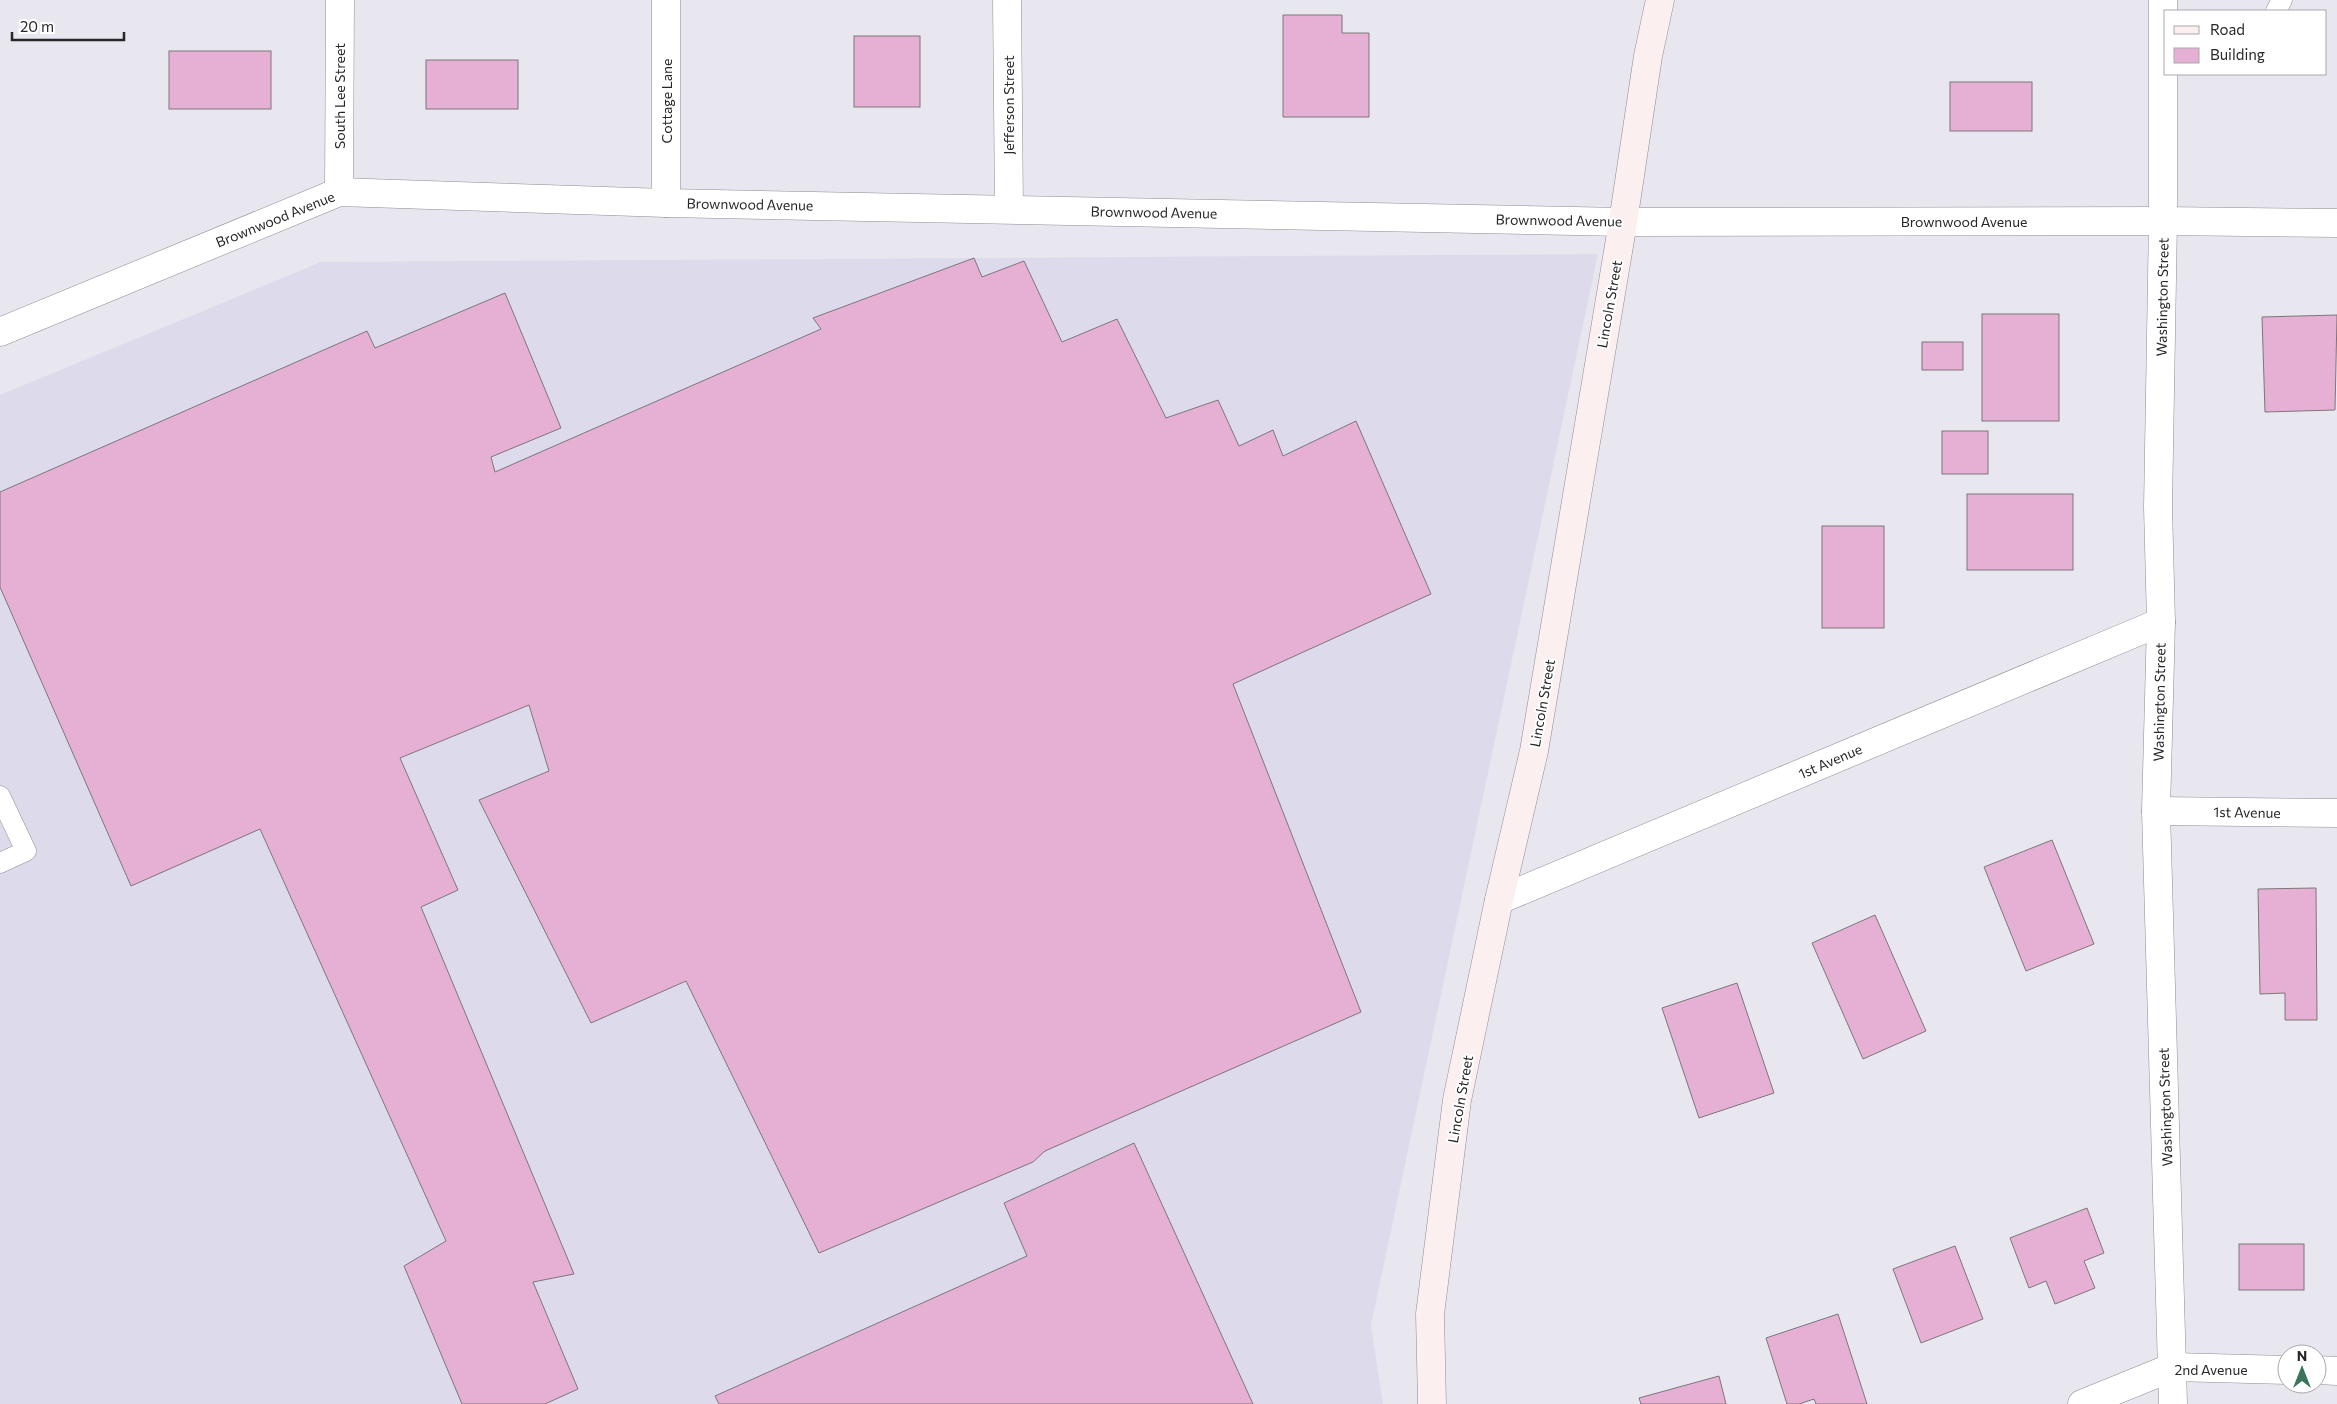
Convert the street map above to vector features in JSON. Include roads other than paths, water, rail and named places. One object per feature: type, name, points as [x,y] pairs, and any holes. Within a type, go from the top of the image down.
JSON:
[{"type":"street","name":"South Lee Street","points":[[339,192],[340,0]]},
{"type":"street","name":"Cottage Lane","points":[[666,0],[666,202]]},
{"type":"street","name":"Jefferson Street","points":[[1007,0],[1009,209]]},
{"type":"street","name":"Lincoln Street","points":[[1432,1404],[1430,1314],[1458,1100],[1499,900],[1534,752],[1623,222],[1648,56],[1646,0]]},
{"type":"street","points":[[1648,56],[1660,0]]},
{"type":"street","name":"Washington Street","points":[[2163,0],[2163,220],[2158,506],[2161,622],[2156,811],[2174,1404]]},
{"type":"street","name":"Brownwood Avenue","points":[[0,332],[339,192],[666,202],[1623,222],[2163,220],[2337,222]]},
{"type":"street","name":"1st Avenue","points":[[1499,900],[2161,622]]},
{"type":"street","name":"1st Avenue","points":[[2156,811],[2337,813]]},
{"type":"street","name":"2nd Avenue","points":[[2082,1404],[2174,1367],[2277,1370]]},
{"type":"lane","points":[[0,796],[26,851],[0,863]]}]
